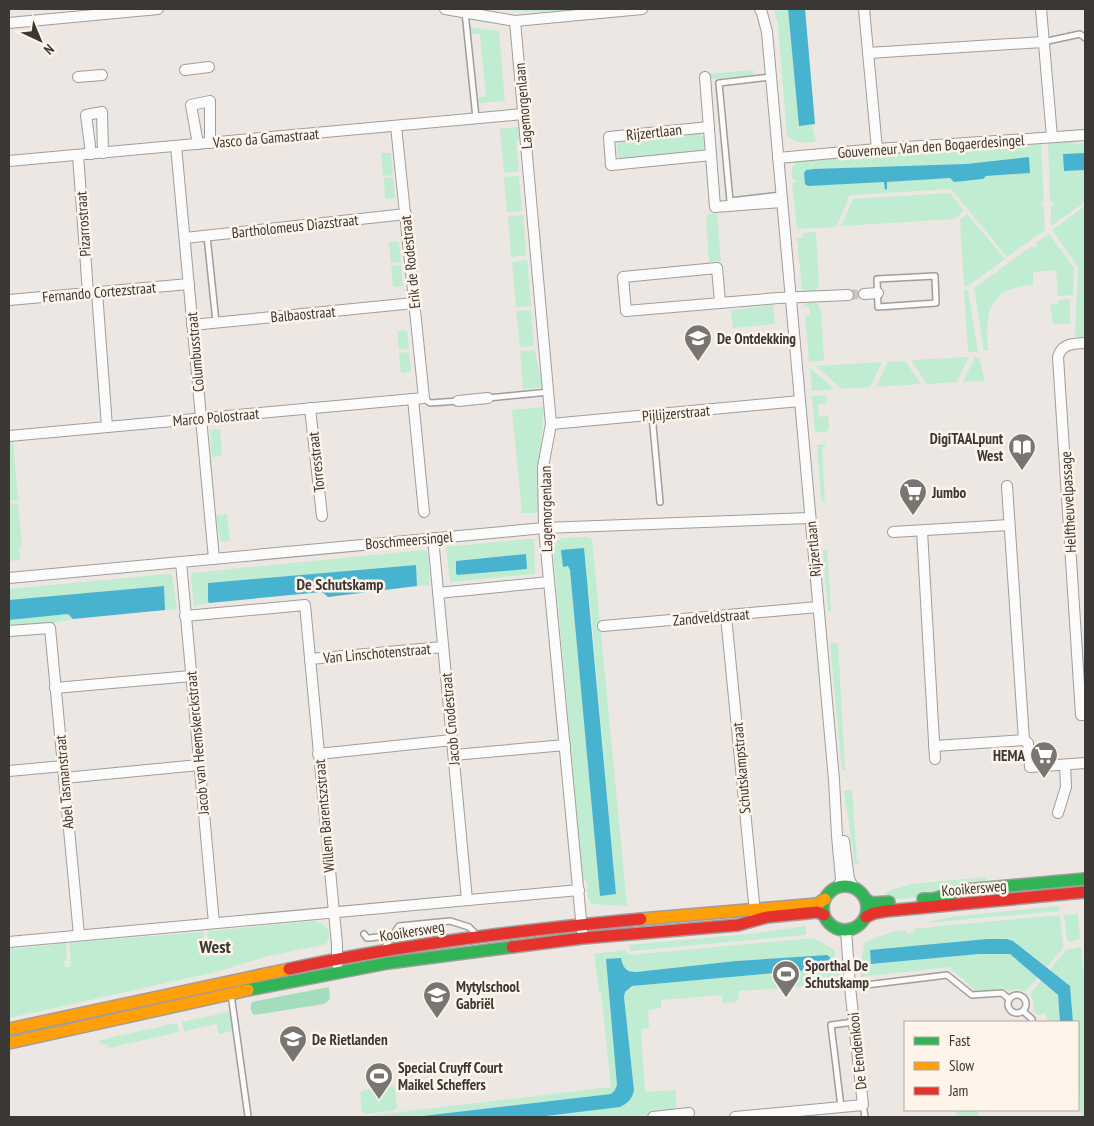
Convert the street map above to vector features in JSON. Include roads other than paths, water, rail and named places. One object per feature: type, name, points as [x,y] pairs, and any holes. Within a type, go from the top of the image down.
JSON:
[{"type":"street","points":[[9,23],[158,9]]},
{"type":"street","points":[[445,9],[515,21],[642,9]]},
{"type":"street","name":"Rijzertlaan","points":[[760,9],[767,32],[836,800],[841,882],[838,886]]},
{"type":"street","points":[[864,9],[877,149]]},
{"type":"street","points":[[1040,9],[1052,137]]},
{"type":"street","name":"Lagemorgenlaan","points":[[515,21],[551,424],[543,467],[544,528],[548,582],[583,938]]},
{"type":"street","points":[[868,53],[1043,42]]},
{"type":"street","points":[[185,70],[209,67]]},
{"type":"street","points":[[78,77],[102,75]]},
{"type":"street","points":[[704,78],[715,207],[782,198]]},
{"type":"street","points":[[198,144],[191,105],[210,101],[210,143]]},
{"type":"street","points":[[91,154],[86,115],[102,112],[102,153]]},
{"type":"street","name":"Vasco da Gamastraat","points":[[9,161],[524,114]]},
{"type":"street","name":"Erik de Rodestraat","points":[[396,126],[424,398]]},
{"type":"street","name":"Rijzertlaan","points":[[709,127],[608,137],[611,165],[711,155]]},
{"type":"street","name":"Gouverneur Van den Bogaerdesingel","points":[[778,158],[877,149],[1085,135]]},
{"type":"street","name":"Columbusstraat","points":[[176,146],[214,559]]},
{"type":"street","name":"Pizarrostraat","points":[[78,155],[107,427]]},
{"type":"street","name":"Bartholomeus Diazstraat","points":[[185,238],[406,214]]},
{"type":"street","points":[[720,302],[717,268],[623,277],[626,311],[720,302],[848,295]]},
{"type":"street","name":"Fernando Cortezstraat","points":[[9,300],[189,284]]},
{"type":"street","points":[[864,294],[878,293]]},
{"type":"street","name":"Balbaostraat","points":[[192,325],[414,303]]},
{"type":"street","name":"Helftheuvelpassage","points":[[1085,343],[1065,345],[1060,350],[1058,357],[1082,681],[1081,715],[1085,715]]},
{"type":"street","points":[[413,398],[424,512]]},
{"type":"street","name":"Marco Polostraat","points":[[9,436],[424,398]]},
{"type":"street","points":[[458,401],[488,398]]},
{"type":"street","name":"Pijlijzerstraat","points":[[551,424],[800,401]]},
{"type":"street","name":"Torresstraat","points":[[310,408],[322,516]]},
{"type":"street","points":[[1007,486],[1024,740],[1028,743],[1030,768],[1085,763]]},
{"type":"street","name":"Boschmeersingel","points":[[9,578],[544,528],[810,518]]},
{"type":"street","points":[[893,532],[1009,524]]},
{"type":"street","points":[[922,531],[935,759]]},
{"type":"street","name":"Jacob Cnodestraat","points":[[433,538],[467,900]]},
{"type":"street","name":"Jacob van Heemskerckstraat","points":[[181,562],[214,924]]},
{"type":"street","points":[[438,593],[548,582]]},
{"type":"street","points":[[185,616],[305,604],[310,659]]},
{"type":"street","name":"Zandveldstraat","points":[[603,626],[818,607]]},
{"type":"street","name":"Schutskampstraat","points":[[726,616],[755,914]]},
{"type":"street","name":"Abel Tasmanstraat","points":[[9,632],[50,628],[79,935]]},
{"type":"street","name":"Van Linschotenstraat","points":[[310,659],[443,646]]},
{"type":"street","name":"Willem Barentszstraat","points":[[310,659],[338,958],[337,972]]},
{"type":"street","points":[[55,688],[191,676]]},
{"type":"street","points":[[318,754],[452,740]]},
{"type":"street","points":[[934,746],[1024,740]]},
{"type":"street","points":[[454,755],[565,745]]},
{"type":"street","points":[[64,778],[199,765]]},
{"type":"street","points":[[1058,813],[1066,787],[1065,765]]},
{"type":"street","points":[[9,771],[63,766]]},
{"type":"street","name":"Rijzertlaan","points":[[836,800],[849,879],[853,887]]},
{"type":"street","name":"Kooikersweg","points":[[867,900],[874,903],[933,898],[965,890],[1085,879]]},
{"type":"street","points":[[838,886],[853,887],[863,893],[867,900],[866,917],[860,925],[846,930],[836,928],[824,915],[825,899],[838,886]]},
{"type":"street","name":"Kooikersweg","points":[[9,942],[333,912],[356,915],[467,900],[578,890]]},
{"type":"street","name":"Kooikersweg","points":[[866,917],[874,913],[886,911],[1085,892]]},
{"type":"street","name":"Kooikersweg","points":[[9,1029],[228,981],[383,950],[478,936],[582,925],[755,914],[817,904],[825,899]]},
{"type":"street","name":"Kooikersweg","points":[[9,1043],[231,993],[388,963],[583,938],[738,925],[755,914],[767,917],[817,912],[824,915]]},
{"type":"street","name":"De Eendenkooi","points":[[735,1117],[863,1105],[850,987],[846,930]]},
{"type":"street","points":[[653,1117],[689,1113]]},
{"type":"lane","points":[[465,12],[476,118]]},
{"type":"lane","points":[[1043,42],[1080,34],[1085,38]]},
{"type":"lane","points":[[770,77],[719,83],[730,201],[782,198]]},
{"type":"lane","points":[[207,236],[216,322]]},
{"type":"lane","points":[[935,276],[936,303],[878,307],[878,293],[877,279],[935,276]]},
{"type":"lane","points":[[488,398],[549,392]]},
{"type":"lane","points":[[424,398],[430,403],[458,401]]},
{"type":"lane","points":[[652,415],[660,502]]},
{"type":"lane","points":[[383,950],[399,926],[450,921],[469,927],[478,936]]},
{"type":"lane","points":[[364,934],[370,938],[392,935]]},
{"type":"lane","points":[[850,987],[947,975],[972,996],[1002,993],[1009,999]]},
{"type":"lane","points":[[228,981],[248,1116]]},
{"type":"lane","points":[[1014,995],[1023,997],[1026,1003],[1023,1011],[1017,1014],[1010,1011],[1007,1005],[1009,999],[1014,995]]},
{"type":"lane","points":[[1023,1011],[1032,1021]]},
{"type":"lane","points":[[841,1107],[831,1025],[854,1022]]},
{"type":"lane","points":[[863,1105],[865,1117]]},
{"type":"water","points":[[788,9],[805,9],[815,124],[799,126]]},
{"type":"water","points":[[1085,153],[1085,170],[1064,171],[1063,154]]},
{"type":"water","points":[[1029,157],[1030,173],[986,176],[983,179],[954,182],[950,178],[887,182],[887,189],[885,190],[884,182],[808,186],[805,184],[804,173],[806,170],[814,169],[966,164]]},
{"type":"water","points":[[584,548],[616,894],[600,896],[570,570],[568,566],[563,567],[561,550]]},
{"type":"water","points":[[526,554],[527,569],[457,575],[456,573],[456,561]]},
{"type":"water","points":[[416,565],[417,586],[328,597],[322,592],[209,603],[208,601],[208,583]]},
{"type":"water","points":[[164,586],[165,610],[73,619],[68,614],[9,620],[9,600]]},
{"type":"water","points":[[987,939],[1007,939],[1013,941],[1070,986],[1073,1021],[1060,1021],[1058,995],[1010,954],[979,954],[871,964],[870,950]]},
{"type":"water","points":[[827,955],[830,957],[830,968],[632,986],[625,992],[624,997],[634,1090],[629,1100],[620,1107],[538,1117],[414,1117],[611,1094],[617,1085],[606,959],[621,958],[626,969],[636,972],[736,961]]},
{"type":"tunnel","points":[[848,295],[864,294]]},
{"type":"place","name":"De Ontdekking","points":[[698,362]]},
{"type":"place","name":"DigiTAALpunt West","points":[[1022,471]]},
{"type":"place","name":"Jumbo","points":[[913,516]]},
{"type":"place","name":"HEMA","points":[[1044,779]]},
{"type":"place","name":"Sporthal De Schutskamp","points":[[786,998]]},
{"type":"place","name":"Mytylschool Gabriël","points":[[437,1019]]},
{"type":"place","name":"De Rietlanden","points":[[293,1063]]},
{"type":"place","name":"Special Cruyff Court Maikel Scheffers","points":[[379,1100]]},
{"type":"district","name":"De Schutskamp","points":[[340,584]]},
{"type":"district","name":"West","points":[[215,946]]}]
